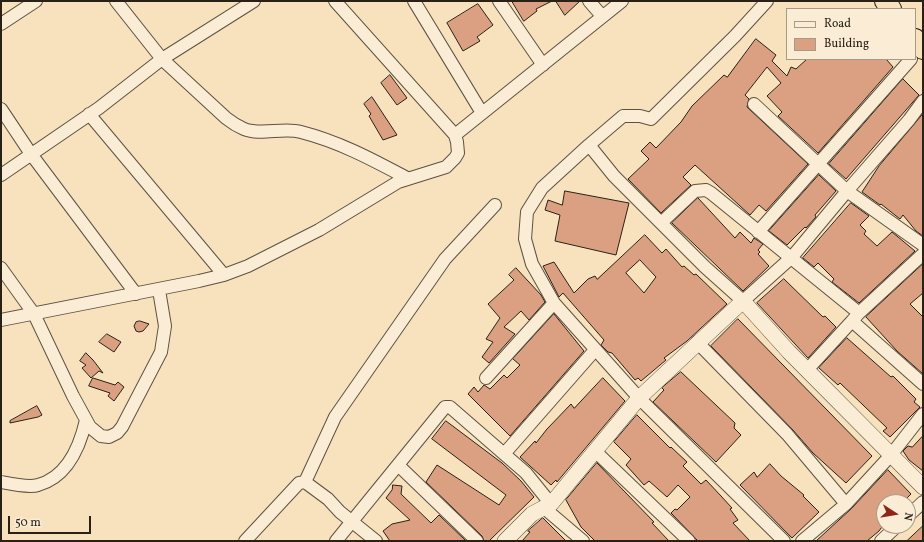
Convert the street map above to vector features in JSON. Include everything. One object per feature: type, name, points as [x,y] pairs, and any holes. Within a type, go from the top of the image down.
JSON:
[{"type":"street","points":[[1,24],[36,1]]},
{"type":"street","points":[[116,1],[162,59],[226,118],[240,127],[252,131],[299,131],[321,137],[364,155],[407,178]]},
{"type":"street","points":[[1,175],[89,114],[162,59],[254,1]]},
{"type":"street","points":[[1,320],[159,290],[224,275],[248,266],[319,230],[385,189],[407,178],[437,171],[451,163],[458,153],[458,142],[455,135],[334,1]]},
{"type":"street","points":[[414,1],[482,113]]},
{"type":"street","points":[[499,1],[542,65]]},
{"type":"street","points":[[589,1],[602,16]]},
{"type":"street","points":[[455,135],[622,1]]},
{"type":"street","points":[[767,1],[735,36],[651,119],[640,116],[623,116],[542,188],[526,212],[525,239],[532,264],[554,303],[639,398],[784,541]]},
{"type":"street","points":[[758,232],[908,60]]},
{"type":"street","points":[[505,541],[517,527],[547,506],[639,398],[697,342],[792,257],[909,120],[923,101]]},
{"type":"street","points":[[754,104],[847,191],[923,245]]},
{"type":"street","points":[[1,109],[31,154],[136,294]]},
{"type":"street","points":[[89,114],[224,275]]},
{"type":"street","points":[[589,145],[614,176],[705,267],[743,301],[807,370],[923,487]]},
{"type":"street","points":[[661,223],[688,196],[699,190],[706,190],[717,197],[758,232],[792,257],[856,317],[923,384]]},
{"type":"street","points":[[305,482],[335,417],[444,259],[495,205]]},
{"type":"street","points":[[807,370],[856,317],[923,254]]},
{"type":"street","points":[[1,268],[34,314],[92,430],[105,437],[114,436],[122,427],[160,352],[165,326],[159,290]]},
{"type":"street","points":[[486,378],[554,303]]},
{"type":"street","points":[[697,342],[787,434],[846,504]]},
{"type":"street","points":[[504,454],[595,350]]},
{"type":"street","points":[[336,541],[354,521],[445,407],[450,407],[526,473],[547,506],[583,541]]},
{"type":"street","points":[[802,541],[846,504],[891,455],[923,414]]},
{"type":"street","points":[[1,482],[38,486],[53,477],[66,466],[74,455],[86,420]]},
{"type":"street","points":[[595,450],[689,541]]},
{"type":"street","points":[[398,465],[478,541]]},
{"type":"street","points":[[245,541],[299,483],[305,482],[340,512],[354,521],[376,541]]},
{"type":"street","points":[[881,541],[888,534]]},
{"type":"building","points":[[512,1],[552,1],[536,9],[537,11],[524,21]]},
{"type":"building","points":[[556,1],[580,1],[565,15]]},
{"type":"building","points":[[478,4],[493,25],[477,37],[480,41],[463,51],[447,23]]},
{"type":"building","points":[[756,39],[776,55],[772,61],[787,76],[791,67],[796,69],[806,60],[887,60],[893,67],[818,153],[778,116],[782,112],[767,96],[781,83],[767,67],[745,95],[749,99],[747,107],[808,164],[766,211],[759,205],[750,215],[695,165],[683,177],[691,185],[661,213],[628,179],[649,159],[641,151],[650,142],[656,148],[681,122],[692,106],[724,75],[727,77]]},
{"type":"building","points":[[390,75],[407,98],[397,105],[381,83]]},
{"type":"building","points":[[903,79],[919,95],[846,179],[829,164]]},
{"type":"building","points":[[372,97],[397,135],[383,140],[369,116],[371,114],[364,104]]},
{"type":"building","points":[[923,114],[923,236],[916,231],[903,215],[900,219],[881,204],[880,205],[862,192],[879,166]]},
{"type":"building","points":[[819,175],[836,191],[815,215],[816,217],[787,245],[769,231]]},
{"type":"building","points":[[565,191],[629,203],[616,255],[555,241],[560,215],[545,210],[548,200],[562,205]]},
{"type":"building","points":[[698,198],[735,238],[740,232],[751,243],[754,238],[763,244],[758,250],[760,252],[758,254],[769,266],[743,291],[672,223]]},
{"type":"building","points":[[851,203],[869,216],[860,225],[866,231],[864,234],[877,246],[892,232],[915,251],[859,303],[832,282],[834,279],[818,263],[814,267],[803,258]]},
{"type":"building","points":[[645,235],[662,253],[666,249],[682,267],[684,266],[694,275],[696,274],[727,304],[687,341],[664,358],[666,360],[641,381],[638,378],[635,380],[612,353],[608,352],[601,345],[604,340],[563,293],[559,297],[543,266],[554,262],[574,293],[588,279],[595,276],[597,279]],"holes":[[[640,260],[656,277],[644,293],[626,273]]]},
{"type":"building","points":[[923,264],[923,293],[910,304],[923,317],[923,374],[897,351],[866,317]]},
{"type":"building","points":[[516,268],[541,295],[545,302],[529,320],[521,311],[504,327],[515,334],[489,363],[482,357],[493,342],[486,339],[500,318],[488,304],[514,280],[509,275]]},
{"type":"building","points":[[784,279],[823,317],[825,316],[836,327],[808,358],[757,303]]},
{"type":"building","points":[[554,314],[584,351],[510,436],[468,394],[474,387],[478,392],[484,385],[490,389],[504,375],[507,378],[520,365],[513,359]]},
{"type":"building","points":[[738,319],[872,456],[846,483],[813,453],[792,429],[711,346]]},
{"type":"building","points":[[140,321],[149,324],[143,331],[139,332],[136,331],[134,326],[136,322]]},
{"type":"building","points":[[107,334],[121,342],[114,352],[99,342]]},
{"type":"building","points":[[847,338],[891,377],[893,376],[916,399],[914,402],[920,407],[890,437],[883,431],[887,428],[840,383],[838,385],[819,368]]},
{"type":"building","points":[[86,353],[103,373],[99,371],[91,378],[82,368],[86,365],[80,361]]},
{"type":"building","points":[[681,372],[735,423],[734,428],[741,435],[716,462],[653,402],[664,390],[662,388]]},
{"type":"building","points":[[93,378],[115,385],[118,382],[124,387],[114,401],[108,396],[110,393],[89,386]]},
{"type":"building","points":[[603,378],[625,401],[557,482],[556,480],[551,485],[520,457],[535,441],[536,443],[571,404],[574,408]]},
{"type":"building","points":[[37,406],[42,415],[10,423],[10,421]]},
{"type":"building","points":[[637,415],[670,448],[671,447],[687,462],[683,466],[701,484],[706,480],[732,508],[730,509],[738,520],[733,523],[750,541],[698,541],[671,513],[675,509],[677,510],[690,497],[678,485],[667,497],[649,481],[644,485],[626,465],[631,459],[614,442]]},
{"type":"building","points":[[446,421],[502,463],[521,481],[534,497],[489,541],[484,541],[482,536],[426,482],[437,465],[499,505],[506,495],[432,439]]},
{"type":"building","points":[[923,436],[923,471],[909,460],[903,451],[908,446],[912,447]]},
{"type":"building","points":[[597,463],[654,522],[652,523],[669,541],[595,541],[581,527],[566,500]]},
{"type":"building","points":[[770,464],[781,476],[804,495],[803,496],[819,512],[792,538],[740,485],[754,472],[757,477]]},
{"type":"building","points":[[888,470],[911,494],[876,494],[876,534],[867,541],[816,541],[851,509]]},
{"type":"building","points":[[393,485],[402,486],[401,494],[431,523],[439,515],[466,541],[390,541],[383,531],[392,524],[410,520],[386,498],[392,490]]},
{"type":"building","points":[[543,518],[566,541],[522,541],[530,532],[528,531]]},
{"type":"building","points":[[923,526],[923,541],[907,541],[916,534]]}]
